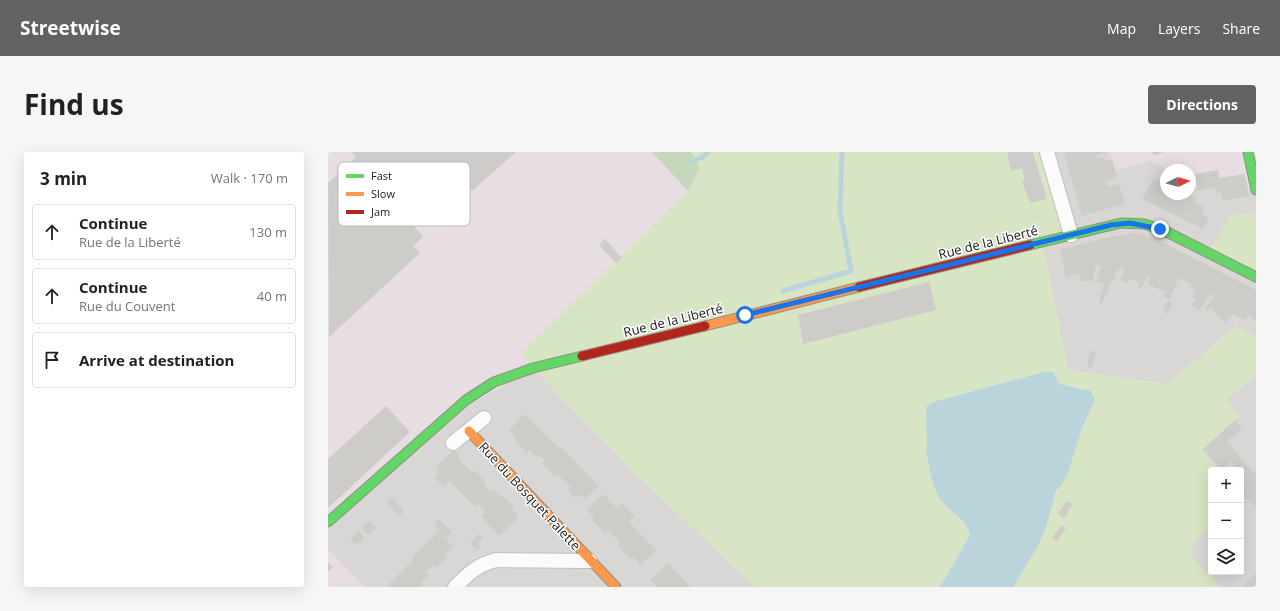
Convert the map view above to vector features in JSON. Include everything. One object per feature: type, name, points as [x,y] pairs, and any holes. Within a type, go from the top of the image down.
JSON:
[{"type":"street","points":[[1047,152],[1071,235]]},
{"type":"street","points":[[1248,152],[1256,190]]},
{"type":"street","name":"Rue de la Liberté","points":[[328,522],[438,423],[466,400],[494,382],[533,368],[1121,223],[1144,224],[1160,229],[1256,277]]},
{"type":"street","points":[[453,443],[484,418]]},
{"type":"street","name":"Rue du Bosquet Palette","points":[[469,431],[616,587]]},
{"type":"street","name":"Rue du Bosquet Palette","points":[[455,587],[471,571],[483,563],[496,560],[590,561]]},
{"type":"shaded area","points":[[328,152],[652,152],[688,191],[521,353],[533,368],[494,382],[328,522]]},
{"type":"shaded area","points":[[1047,152],[1110,152],[1116,170],[1151,160],[1160,165],[1160,200],[1196,200],[1196,179],[1256,190],[1256,213],[1230,216],[1256,277],[1256,337],[1236,326],[1168,384],[1067,370],[1042,242]]},
{"type":"shaded area","points":[[1110,152],[1256,152],[1256,190],[1217,181],[1196,179],[1196,164],[1160,165],[1151,160],[1116,170]]},
{"type":"shaded area","points":[[533,368],[636,474],[741,574],[757,587],[328,587],[328,522],[438,423]]},
{"type":"shaded area","points":[[1256,375],[1256,587],[1220,587],[1209,575],[1244,575],[1244,467],[1215,467],[1201,450],[1239,416],[1226,400]]},
{"type":"shaded area","points":[[1208,528],[1208,574],[1192,557],[1192,545]]},
{"type":"shaded area","points":[[328,549],[365,587],[328,587]]},
{"type":"green space","points":[[652,152],[690,152],[696,158],[699,169],[688,191]]},
{"type":"green space","points":[[690,152],[1047,152],[1071,235],[1042,242],[1067,370],[1168,384],[1236,326],[1256,337],[1256,375],[1226,400],[1239,416],[1202,449],[1216,467],[1208,467],[1208,528],[1192,545],[1192,557],[1220,587],[1013,587],[1034,552],[1047,525],[1055,495],[1061,486],[1082,428],[1095,400],[1083,388],[1060,384],[1053,372],[1044,372],[933,402],[926,407],[926,451],[936,492],[946,506],[965,523],[970,535],[940,587],[757,587],[741,574],[636,474],[533,368],[521,353],[688,191],[699,169],[696,158]]},
{"type":"green space","points":[[1256,213],[1256,277],[1208,253],[1230,216]]},
{"type":"water","points":[[1044,372],[1053,372],[1060,384],[1091,391],[1095,400],[1082,428],[1068,473],[1061,486],[1056,491],[1046,528],[1038,546],[1013,587],[940,587],[970,535],[965,523],[946,506],[938,496],[934,486],[926,451],[926,407],[933,402]]},
{"type":"building","points":[[351,152],[516,152],[472,191],[470,189],[470,162],[351,162],[356,157]]},
{"type":"building","points":[[1007,152],[1033,152],[1047,199],[1030,203],[1022,181],[1025,180],[1022,168],[1011,171]]},
{"type":"building","points":[[1064,152],[1108,152],[1097,155],[1098,158],[1104,157],[1105,161],[1112,160],[1117,178],[1106,181],[1107,187],[1119,184],[1125,204],[1082,216]]},
{"type":"building","points":[[1152,152],[1164,152],[1154,156]]},
{"type":"building","points":[[1218,170],[1219,178],[1245,174],[1249,196],[1223,201],[1221,192],[1216,193],[1215,187],[1198,190],[1196,174]]},
{"type":"building","points":[[338,174],[338,226],[414,226],[423,237],[413,246],[420,253],[329,337],[328,183]]},
{"type":"building","points":[[1154,178],[1160,180],[1160,200],[1195,200],[1194,202],[1205,207],[1201,214],[1209,218],[1203,229],[1142,199]]},
{"type":"building","points":[[1134,233],[1150,237],[1164,243],[1256,290],[1256,322],[1250,315],[1244,320],[1233,314],[1225,323],[1210,307],[1208,310],[1205,308],[1214,296],[1210,294],[1199,311],[1191,306],[1196,299],[1192,296],[1196,290],[1190,287],[1192,284],[1179,278],[1169,299],[1163,296],[1165,292],[1148,284],[1151,277],[1147,277],[1141,288],[1137,287],[1139,283],[1129,278],[1127,283],[1120,280],[1124,269],[1120,267],[1119,271],[1116,270],[1113,282],[1110,281],[1107,295],[1106,294],[1102,304],[1099,303],[1104,284],[1096,282],[1101,265],[1095,266],[1093,281],[1080,281],[1080,273],[1066,277],[1060,250],[1104,238]]},
{"type":"building","points":[[605,239],[622,258],[616,263],[599,245]]},
{"type":"building","points":[[929,282],[936,310],[803,344],[798,315]]},
{"type":"building","points":[[1168,300],[1173,304],[1167,314],[1163,310]]},
{"type":"building","points":[[1090,351],[1096,353],[1092,367],[1087,366]]},
{"type":"building","points":[[386,406],[410,432],[328,508],[328,459]]},
{"type":"building","points":[[525,414],[558,448],[560,446],[599,486],[585,499],[580,494],[575,498],[568,490],[571,487],[557,475],[555,477],[542,463],[545,461],[542,458],[538,455],[536,457],[530,450],[527,453],[514,439],[516,437],[509,430]]},
{"type":"building","points":[[1235,420],[1242,429],[1227,441],[1253,472],[1256,470],[1256,507],[1244,496],[1244,467],[1236,467],[1231,461],[1225,467],[1219,467],[1203,449]]},
{"type":"building","points":[[454,449],[460,456],[458,458],[472,472],[474,470],[480,476],[486,483],[484,485],[491,492],[493,489],[500,497],[502,495],[514,507],[512,509],[519,517],[499,536],[481,516],[485,512],[478,504],[475,507],[450,481],[444,487],[434,477],[440,471],[436,467]]},
{"type":"building","points":[[603,494],[617,508],[622,503],[635,517],[629,522],[656,550],[640,565],[634,557],[631,560],[618,546],[620,543],[608,530],[605,533],[592,520],[594,517],[587,510]]},
{"type":"building","points":[[392,498],[404,511],[399,516],[387,503]]},
{"type":"building","points":[[1066,501],[1073,504],[1064,518],[1058,514]]},
{"type":"building","points":[[439,519],[452,533],[447,538],[434,525]]},
{"type":"building","points":[[370,521],[376,528],[368,535],[362,528]]},
{"type":"building","points":[[1061,525],[1066,528],[1057,541],[1052,538]]},
{"type":"building","points":[[359,531],[365,538],[356,545],[350,539]]},
{"type":"building","points":[[439,531],[453,547],[446,554],[448,556],[436,567],[433,565],[426,572],[429,575],[421,582],[423,584],[420,587],[390,587],[388,585],[414,559],[412,557]]},
{"type":"building","points":[[479,534],[483,538],[477,544],[480,547],[477,550],[470,543]]},
{"type":"building","points":[[328,562],[333,567],[328,572]]},
{"type":"building","points":[[668,563],[691,587],[657,587],[650,580]]},
{"type":"building","points":[[1256,573],[1256,587],[1242,587]]},
{"type":"waterway","points":[[691,162],[703,157],[708,152]]},
{"type":"waterway","points":[[783,291],[851,271],[840,211],[842,152]]},
{"type":"traffic: fast","points":[[1248,152],[1256,190]]},
{"type":"traffic: fast","points":[[1030,245],[1121,223],[1144,224],[1161,229],[1256,277]]},
{"type":"traffic: fast","points":[[328,522],[466,400],[494,382],[533,368],[582,356]]},
{"type":"traffic: slow","points":[[705,326],[859,287]]},
{"type":"traffic: slow","points":[[469,431],[616,587]]},
{"type":"traffic: jam","points":[[859,287],[1030,245]]},
{"type":"traffic: jam","points":[[582,356],[705,326]]},
{"type":"route","points":[[745,315],[1111,225],[1121,223],[1144,224],[1160,229]]}]
